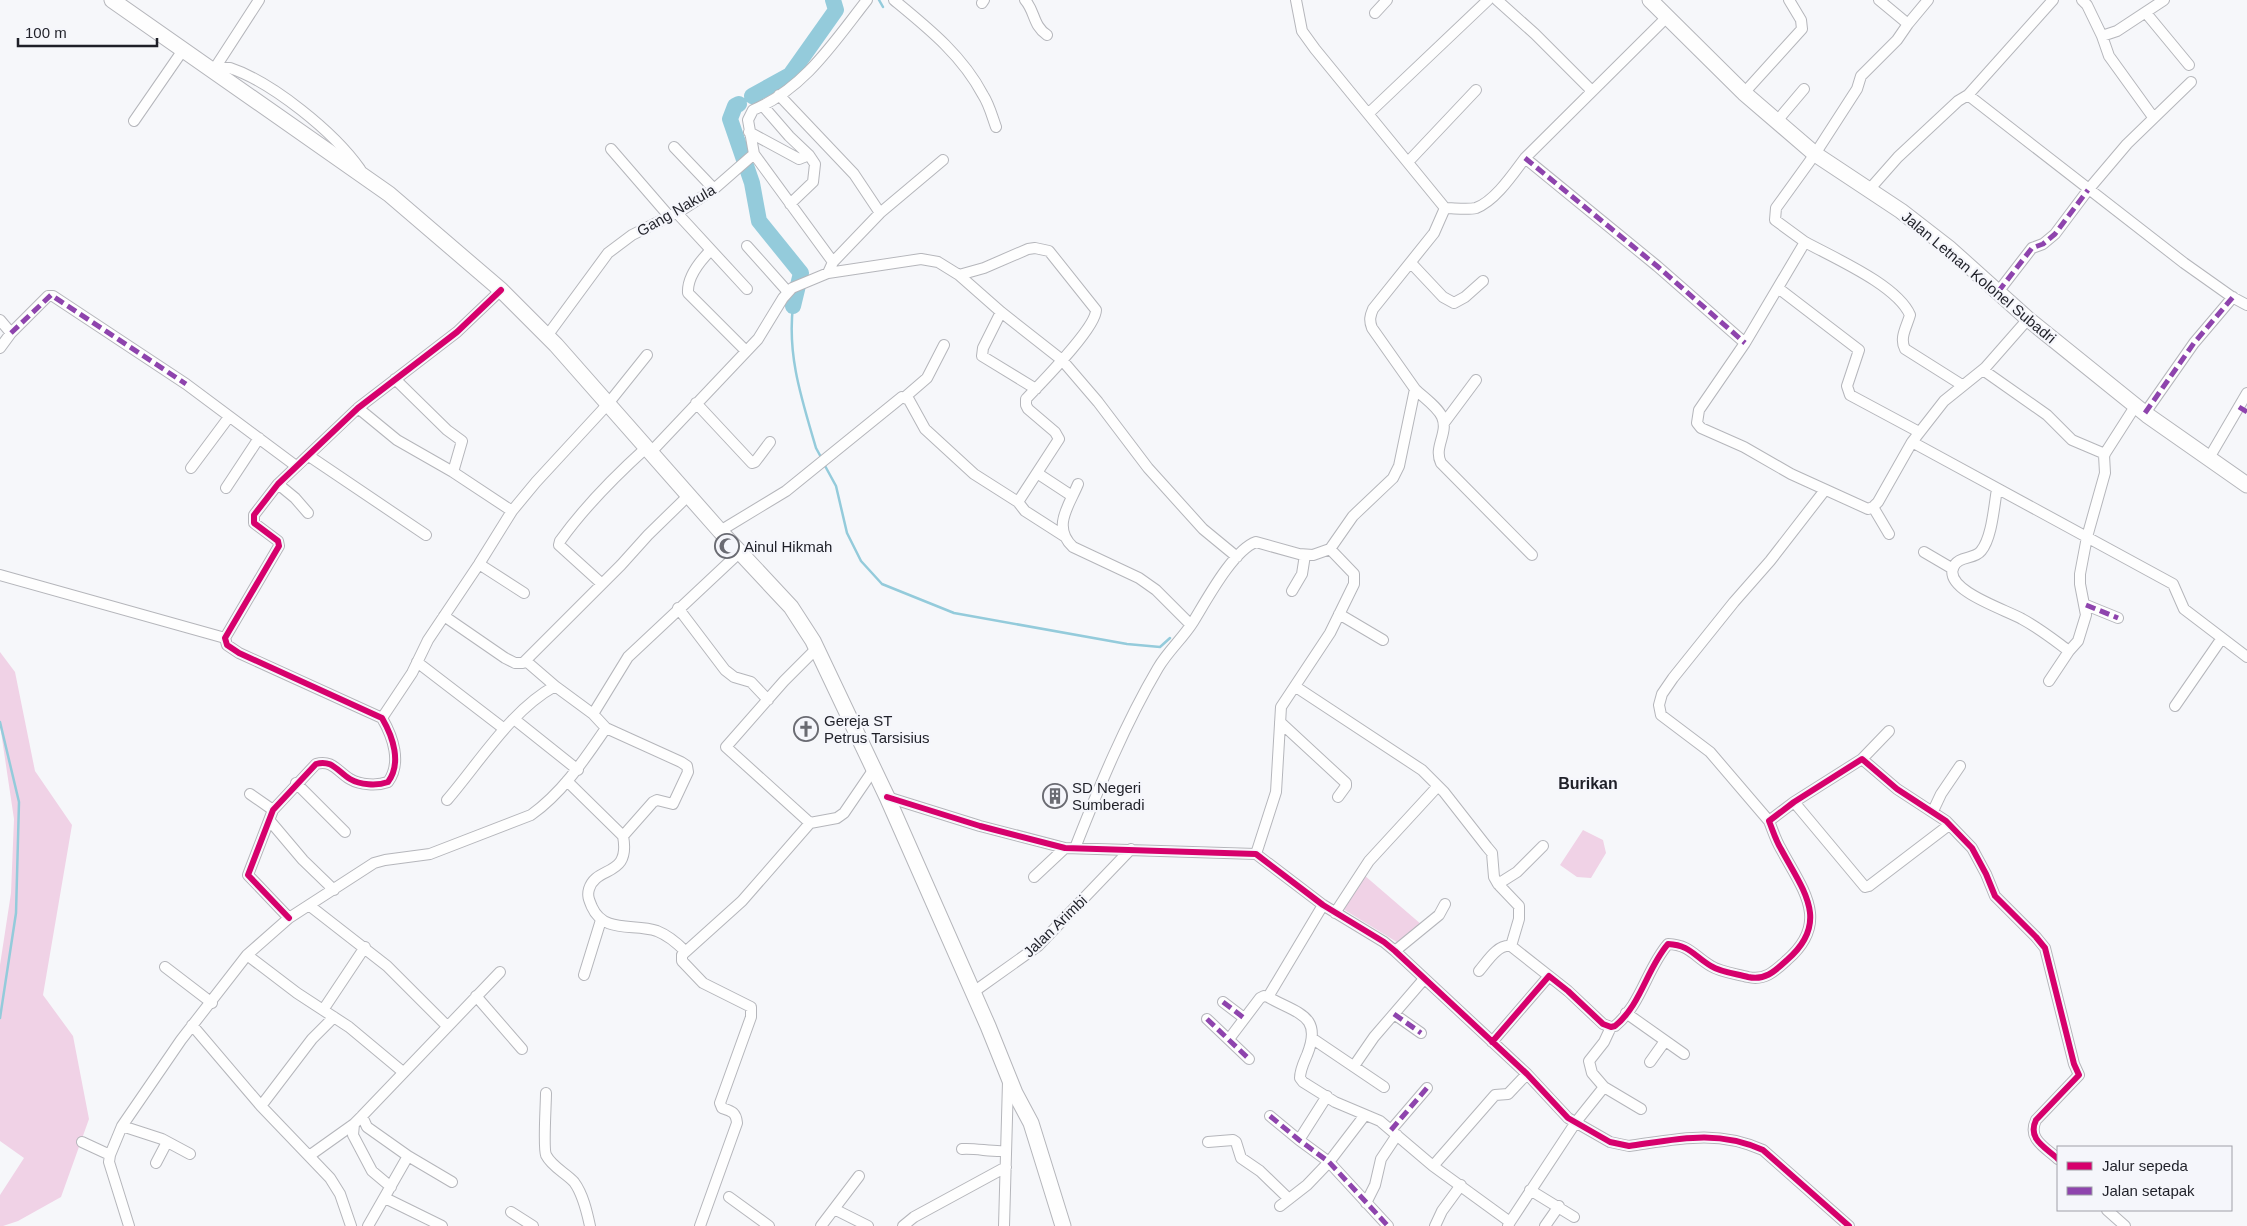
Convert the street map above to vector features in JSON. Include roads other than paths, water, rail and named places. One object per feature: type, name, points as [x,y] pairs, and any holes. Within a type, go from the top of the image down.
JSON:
[{"type":"main road","points":[[112,0],[364,176],[403,206],[501,290],[547,336],[720,531],[791,607],[816,649],[887,797],[1008,1078],[1031,1123],[1063,1226]]},
{"type":"main road","name":"Jalan Letnan Kolonel Subadri","points":[[1650,0],[1666,18],[1744,93],[1815,154],[1900,211],[1950,249],[2028,319],[2140,409],[2247,486]]},
{"type":"street","points":[[215,72],[259,0]]},
{"type":"street","points":[[833,262],[790,204],[749,159],[750,114],[752,110],[763,106],[804,77],[867,0]]},
{"type":"street","points":[[894,0],[934,34],[960,60],[984,96],[996,127]]},
{"type":"street","points":[[1025,0],[1029,5],[1038,28],[1047,35]]},
{"type":"street","points":[[1296,0],[1302,31],[1331,70],[1369,113],[1445,208]]},
{"type":"street","points":[[1375,13],[1387,0]]},
{"type":"street","points":[[1369,113],[1488,0]]},
{"type":"street","points":[[1497,0],[1535,34],[1592,91]]},
{"type":"street","points":[[1744,93],[1802,29],[1801,20],[1789,0]]},
{"type":"street","points":[[1879,0],[1908,24]]},
{"type":"street","points":[[1928,0],[1897,40],[1861,76],[1857,89],[1815,154],[1774,211],[1775,220],[1805,242],[1864,274],[1898,296],[1910,315],[1903,336],[1902,343],[1905,349],[1962,385]]},
{"type":"street","points":[[1868,191],[1898,157],[1958,101],[1968,95],[2053,0]]},
{"type":"street","points":[[2082,0],[2094,17],[2109,56],[2153,117]]},
{"type":"street","points":[[2102,36],[2117,31],[2164,0]]},
{"type":"street","points":[[2146,13],[2189,64]]},
{"type":"street","points":[[1445,208],[1475,208],[1487,201],[1508,180],[1525,158],[1666,18]]},
{"type":"street","points":[[134,121],[183,50]]},
{"type":"street","points":[[1998,292],[2032,248],[2043,244],[2055,234],[2088,190],[2153,117],[2191,82]]},
{"type":"street","points":[[1777,121],[1804,89]]},
{"type":"street","points":[[1408,162],[1476,90]]},
{"type":"street","points":[[780,95],[854,174],[880,213]]},
{"type":"street","points":[[1968,95],[2184,263],[2233,297],[2247,304]]},
{"type":"street","points":[[763,106],[789,136],[809,155],[815,164],[813,182],[790,204]]},
{"type":"street","points":[[749,132],[789,156],[799,159],[809,155]]},
{"type":"street","points":[[611,148],[747,289]]},
{"type":"street","points":[[674,148],[714,189]]},
{"type":"street","points":[[1525,158],[1657,266],[1746,343]]},
{"type":"street","name":"Gang Nakula","points":[[547,336],[608,253],[632,235],[673,214],[714,189],[749,159]]},
{"type":"street","points":[[828,273],[833,262],[880,213],[943,160]]},
{"type":"street","points":[[1444,423],[1441,415],[1415,389],[1369,321],[1373,309],[1434,233],[1445,208]]},
{"type":"street","points":[[1805,242],[1746,343],[1699,410],[1697,423],[1701,428],[1744,447],[1790,474],[1862,507],[1868,509],[1873,507],[1912,442],[1933,412],[1962,385],[1983,370],[2028,319]]},
{"type":"street","points":[[747,246],[788,292]]},
{"type":"street","points":[[959,275],[984,268],[1028,249],[1035,248],[1049,251],[1096,310],[1094,319],[1062,360],[1026,399],[1027,407],[1055,432],[1059,439],[1018,502]]},
{"type":"street","points":[[711,250],[702,259],[690,280],[688,293],[746,351]]},
{"type":"street","points":[[602,584],[559,545],[560,541],[577,516],[596,496],[648,450],[758,339],[788,292],[798,285],[828,273],[920,259],[938,262],[959,275],[1001,312],[1062,360],[1098,402],[1148,468],[1203,530],[1237,557]]},
{"type":"street","points":[[1411,263],[1443,296],[1454,303],[1465,297],[1484,281]]},
{"type":"street","points":[[1778,288],[1859,350],[1847,386],[1850,395],[1919,432]]},
{"type":"street","points":[[289,918],[248,875],[273,810],[296,783],[316,764],[322,762],[337,767],[348,778],[356,782],[375,784],[388,782],[396,768],[396,760],[391,738],[382,718],[239,653],[227,644],[225,638],[279,546],[278,541],[254,523],[255,512],[278,484],[358,408],[457,332],[501,290]]},
{"type":"street","points":[[0,348],[11,333],[48,296],[53,296],[186,384],[296,466]]},
{"type":"street","points":[[2049,681],[2078,641],[2086,615],[2086,605],[2080,579],[2087,537],[2105,474],[2105,454],[2233,297]]},
{"type":"street","points":[[1001,312],[983,348],[982,356],[1036,389]]},
{"type":"street","points":[[0,320],[11,333]]},
{"type":"street","points":[[720,531],[786,491],[898,400],[918,387],[935,365],[944,345]]},
{"type":"street","points":[[382,718],[417,662],[428,640],[512,511],[536,482],[608,405],[647,355]]},
{"type":"street","points":[[1983,370],[2047,415],[2072,440],[2105,454]]},
{"type":"street","points":[[395,379],[447,430],[462,441],[453,472]]},
{"type":"street","points":[[1476,380],[1444,423],[1438,455],[1440,463],[1532,554]]},
{"type":"street","points":[[1034,877],[1070,848],[1141,698],[1160,665],[1191,625],[1208,596],[1237,557],[1256,542],[1305,555],[1319,554],[1330,549],[1353,516],[1393,478],[1399,466],[1415,389]]},
{"type":"street","points":[[2209,458],[2243,409],[2247,393]]},
{"type":"street","points":[[906,396],[925,429],[974,474],[1018,502],[1025,511],[1064,536],[1073,546],[1139,578],[1156,590],[1191,625]]},
{"type":"street","points":[[696,402],[752,462],[755,462],[770,442]]},
{"type":"street","points":[[358,408],[397,440],[453,472],[512,511]]},
{"type":"street","points":[[191,468],[230,417]]},
{"type":"street","points":[[226,488],[259,438]]},
{"type":"street","points":[[1912,442],[2173,584],[2184,608],[2246,654]]},
{"type":"street","points":[[309,456],[426,535]]},
{"type":"street","points":[[1037,473],[1072,496]]},
{"type":"street","points":[[278,484],[308,513]]},
{"type":"street","points":[[1064,536],[1064,511],[1078,484]]},
{"type":"street","points":[[1997,489],[1986,544],[1979,554],[1959,561],[1953,569],[1952,575],[1955,583],[1989,604],[2020,617],[2069,651]]},
{"type":"street","points":[[1641,1109],[1604,1086],[1592,1073],[1589,1061],[1604,1042],[1611,1027],[1617,1024],[1642,990],[1661,952],[1668,944],[1687,948],[1712,968],[1758,979],[1768,976],[1780,967],[1798,949],[1807,936],[1812,923],[1808,901],[1801,881],[1780,848],[1769,822],[1710,752],[1661,715],[1659,705],[1662,694],[1673,678],[1770,561],[1825,490]]},
{"type":"street","points":[[444,616],[505,658],[520,664],[526,661],[648,534],[689,495]]},
{"type":"street","points":[[1873,507],[1889,534]]},
{"type":"street","points":[[1256,854],[1276,792],[1281,707],[1330,634],[1354,584],[1354,574],[1330,549]]},
{"type":"street","points":[[593,714],[628,657],[678,608],[740,552]]},
{"type":"street","points":[[1924,552],[1953,569]]},
{"type":"street","points":[[1292,591],[1302,574],[1305,555]]},
{"type":"street","points":[[479,564],[524,593]]},
{"type":"street","points":[[0,575],[225,638]]},
{"type":"street","points":[[2086,605],[2118,618]]},
{"type":"street","points":[[678,608],[725,670],[734,677],[751,682],[768,700]]},
{"type":"street","points":[[1339,614],[1382,640]]},
{"type":"street","points":[[2175,706],[2222,638]]},
{"type":"street","points":[[810,824],[726,747],[816,649]]},
{"type":"street","points":[[526,661],[554,686],[593,714],[606,728],[687,766],[688,772],[673,804],[669,805],[657,800],[653,802],[623,836]]},
{"type":"street","points":[[417,662],[504,728]]},
{"type":"street","points":[[446,800],[476,766],[504,728],[543,692],[554,686]]},
{"type":"street","points":[[1296,687],[1422,770],[1438,786],[1492,853],[1494,877],[1498,884],[1519,906],[1519,920],[1511,946]]},
{"type":"street","points":[[514,719],[578,770]]},
{"type":"street","points":[[1280,722],[1346,783],[1338,797]]},
{"type":"street","points":[[129,1226],[112,1172],[110,1155],[122,1126],[192,1025],[212,1003],[218,991],[247,955],[289,918],[374,863],[430,854],[531,815],[543,806],[578,770],[606,728]]},
{"type":"street","points":[[1769,822],[1794,802],[1862,759],[1889,731]]},
{"type":"street","points":[[1862,759],[1918,805],[1933,811],[1972,848],[1995,896],[2036,936],[2045,948],[2074,1064],[2079,1075],[2036,1120],[2033,1127],[2033,1134],[2038,1142],[2057,1158]]},
{"type":"street","points":[[1933,811],[1945,787],[1960,766]]},
{"type":"street","points":[[700,1226],[737,1123],[737,1116],[732,1111],[722,1108],[720,1103],[751,1017],[751,1007],[703,983],[682,961],[685,951],[742,901],[810,824],[841,816],[863,788],[874,770]]},
{"type":"street","points":[[567,781],[623,836],[625,847],[622,860],[611,871],[592,881],[589,887],[587,897],[594,912],[601,920],[625,928],[655,931],[685,951]]},
{"type":"street","points":[[296,783],[345,832]]},
{"type":"street","points":[[1335,913],[1355,879],[1438,786]]},
{"type":"street","points":[[250,794],[273,810]]},
{"type":"street","points":[[887,797],[980,826],[1070,848],[1256,854],[1323,905],[1396,951],[1527,1074],[1568,1118],[1610,1142],[1620,1145],[1629,1146],[1695,1136],[1718,1137],[1752,1145],[1763,1150],[1849,1226]]},
{"type":"street","points":[[1794,802],[1865,887],[1869,886],[1949,825]]},
{"type":"street","points":[[270,821],[304,860],[334,890]]},
{"type":"street","points":[[1498,884],[1527,864],[1543,846]]},
{"type":"street","name":"Jalan Arimbi","points":[[972,993],[1038,946],[1131,849]]},
{"type":"street","points":[[1396,951],[1439,915],[1445,904]]},
{"type":"street","points":[[1268,997],[1323,905]]},
{"type":"street","points":[[310,906],[387,966],[447,1026]]},
{"type":"street","points":[[584,975],[601,920]]},
{"type":"street","points":[[1479,971],[1498,949],[1505,945],[1511,946],[1568,991],[1603,1024],[1611,1027]]},
{"type":"street","points":[[323,1010],[365,947]]},
{"type":"street","points":[[247,955],[349,1027],[403,1072]]},
{"type":"street","points":[[166,967],[212,1003]]},
{"type":"street","points":[[309,1156],[354,1124],[500,972]]},
{"type":"street","points":[[1492,1042],[1549,976]]},
{"type":"street","points":[[1354,1066],[1424,979]]},
{"type":"street","points":[[476,996],[522,1049]]},
{"type":"street","points":[[1229,1039],[1260,998],[1264,996],[1306,1018],[1312,1025],[1313,1039],[1301,1068],[1300,1078],[1303,1082],[1335,1102],[1380,1121],[1433,1166],[1509,1224],[1576,1122],[1604,1086]]},
{"type":"street","points":[[1223,1002],[1244,1018]]},
{"type":"street","points":[[1626,1012],[1684,1054]]},
{"type":"street","points":[[1394,1014],[1421,1033]]},
{"type":"street","points":[[262,1106],[312,1038],[334,1017]]},
{"type":"street","points":[[1207,1019],[1249,1059]]},
{"type":"street","points":[[192,1025],[262,1106],[330,1178],[340,1194],[351,1226]]},
{"type":"street","points":[[1313,1039],[1384,1087]]},
{"type":"street","points":[[1650,1062],[1665,1041]]},
{"type":"street","points":[[1433,1166],[1495,1095],[1508,1094],[1527,1074]]},
{"type":"street","points":[[1004,1226],[1008,1078]]},
{"type":"street","points":[[1366,1203],[1375,1185],[1381,1159],[1394,1133],[1427,1088]]},
{"type":"street","points":[[546,1093],[547,1123],[544,1142],[546,1154],[575,1184],[586,1207],[590,1226]]},
{"type":"street","points":[[1299,1140],[1327,1096]]},
{"type":"street","points":[[1280,1206],[1307,1185],[1329,1162],[1365,1114]]},
{"type":"street","points":[[362,1116],[367,1126],[408,1156],[452,1182]]},
{"type":"street","points":[[1270,1116],[1329,1162],[1388,1226]]},
{"type":"street","points":[[354,1124],[352,1135],[372,1171],[391,1187]]},
{"type":"street","points":[[122,1126],[167,1142],[190,1154]]},
{"type":"street","points":[[1208,1142],[1233,1140],[1236,1142],[1241,1158],[1260,1172],[1289,1199]]},
{"type":"street","points":[[82,1142],[110,1155]]},
{"type":"street","points":[[156,1163],[167,1142]]},
{"type":"street","points":[[962,1149],[976,1148],[989,1151],[1005,1151]]},
{"type":"street","points":[[368,1226],[386,1198],[408,1156]]},
{"type":"street","points":[[903,1226],[914,1217],[1006,1167]]},
{"type":"street","points":[[821,1226],[860,1176]]},
{"type":"street","points":[[1435,1226],[1442,1211],[1460,1185]]},
{"type":"street","points":[[1530,1190],[1559,1206],[1574,1217]]},
{"type":"street","points":[[729,1197],[769,1226]]},
{"type":"street","points":[[386,1198],[442,1226]]},
{"type":"street","points":[[1545,1226],[1559,1206]]},
{"type":"street","points":[[834,1209],[868,1226]]},
{"type":"street","points":[[2108,1211],[2125,1226]]},
{"type":"street","points":[[511,1212],[533,1226]]},
{"type":"waterway","points":[[752,96],[790,75],[836,10],[833,0]]},
{"type":"waterway","points":[[879,0],[883,7]]},
{"type":"waterway","points":[[739,104],[735,106],[730,119],[752,183],[759,221],[801,273],[793,306]]},
{"type":"waterway","points":[[793,306],[792,343],[797,378],[816,448],[822,459]]},
{"type":"waterway","points":[[824,464],[836,486],[847,533],[861,561],[882,584],[954,613],[1127,644],[1160,647],[1170,638]]},
{"type":"waterway","points":[[0,722],[19,802],[16,913],[0,1018]]},
{"type":"place","name":"Ainul Hikmah","points":[[727,546]]},
{"type":"place","name":"Gereja ST Petrus Tarsisius","points":[[806,729]]},
{"type":"place","name":"SD Negeri Sumberadi","points":[[1055,796]]},
{"type":"district","name":"Burikan","points":[[1588,783]]}]
